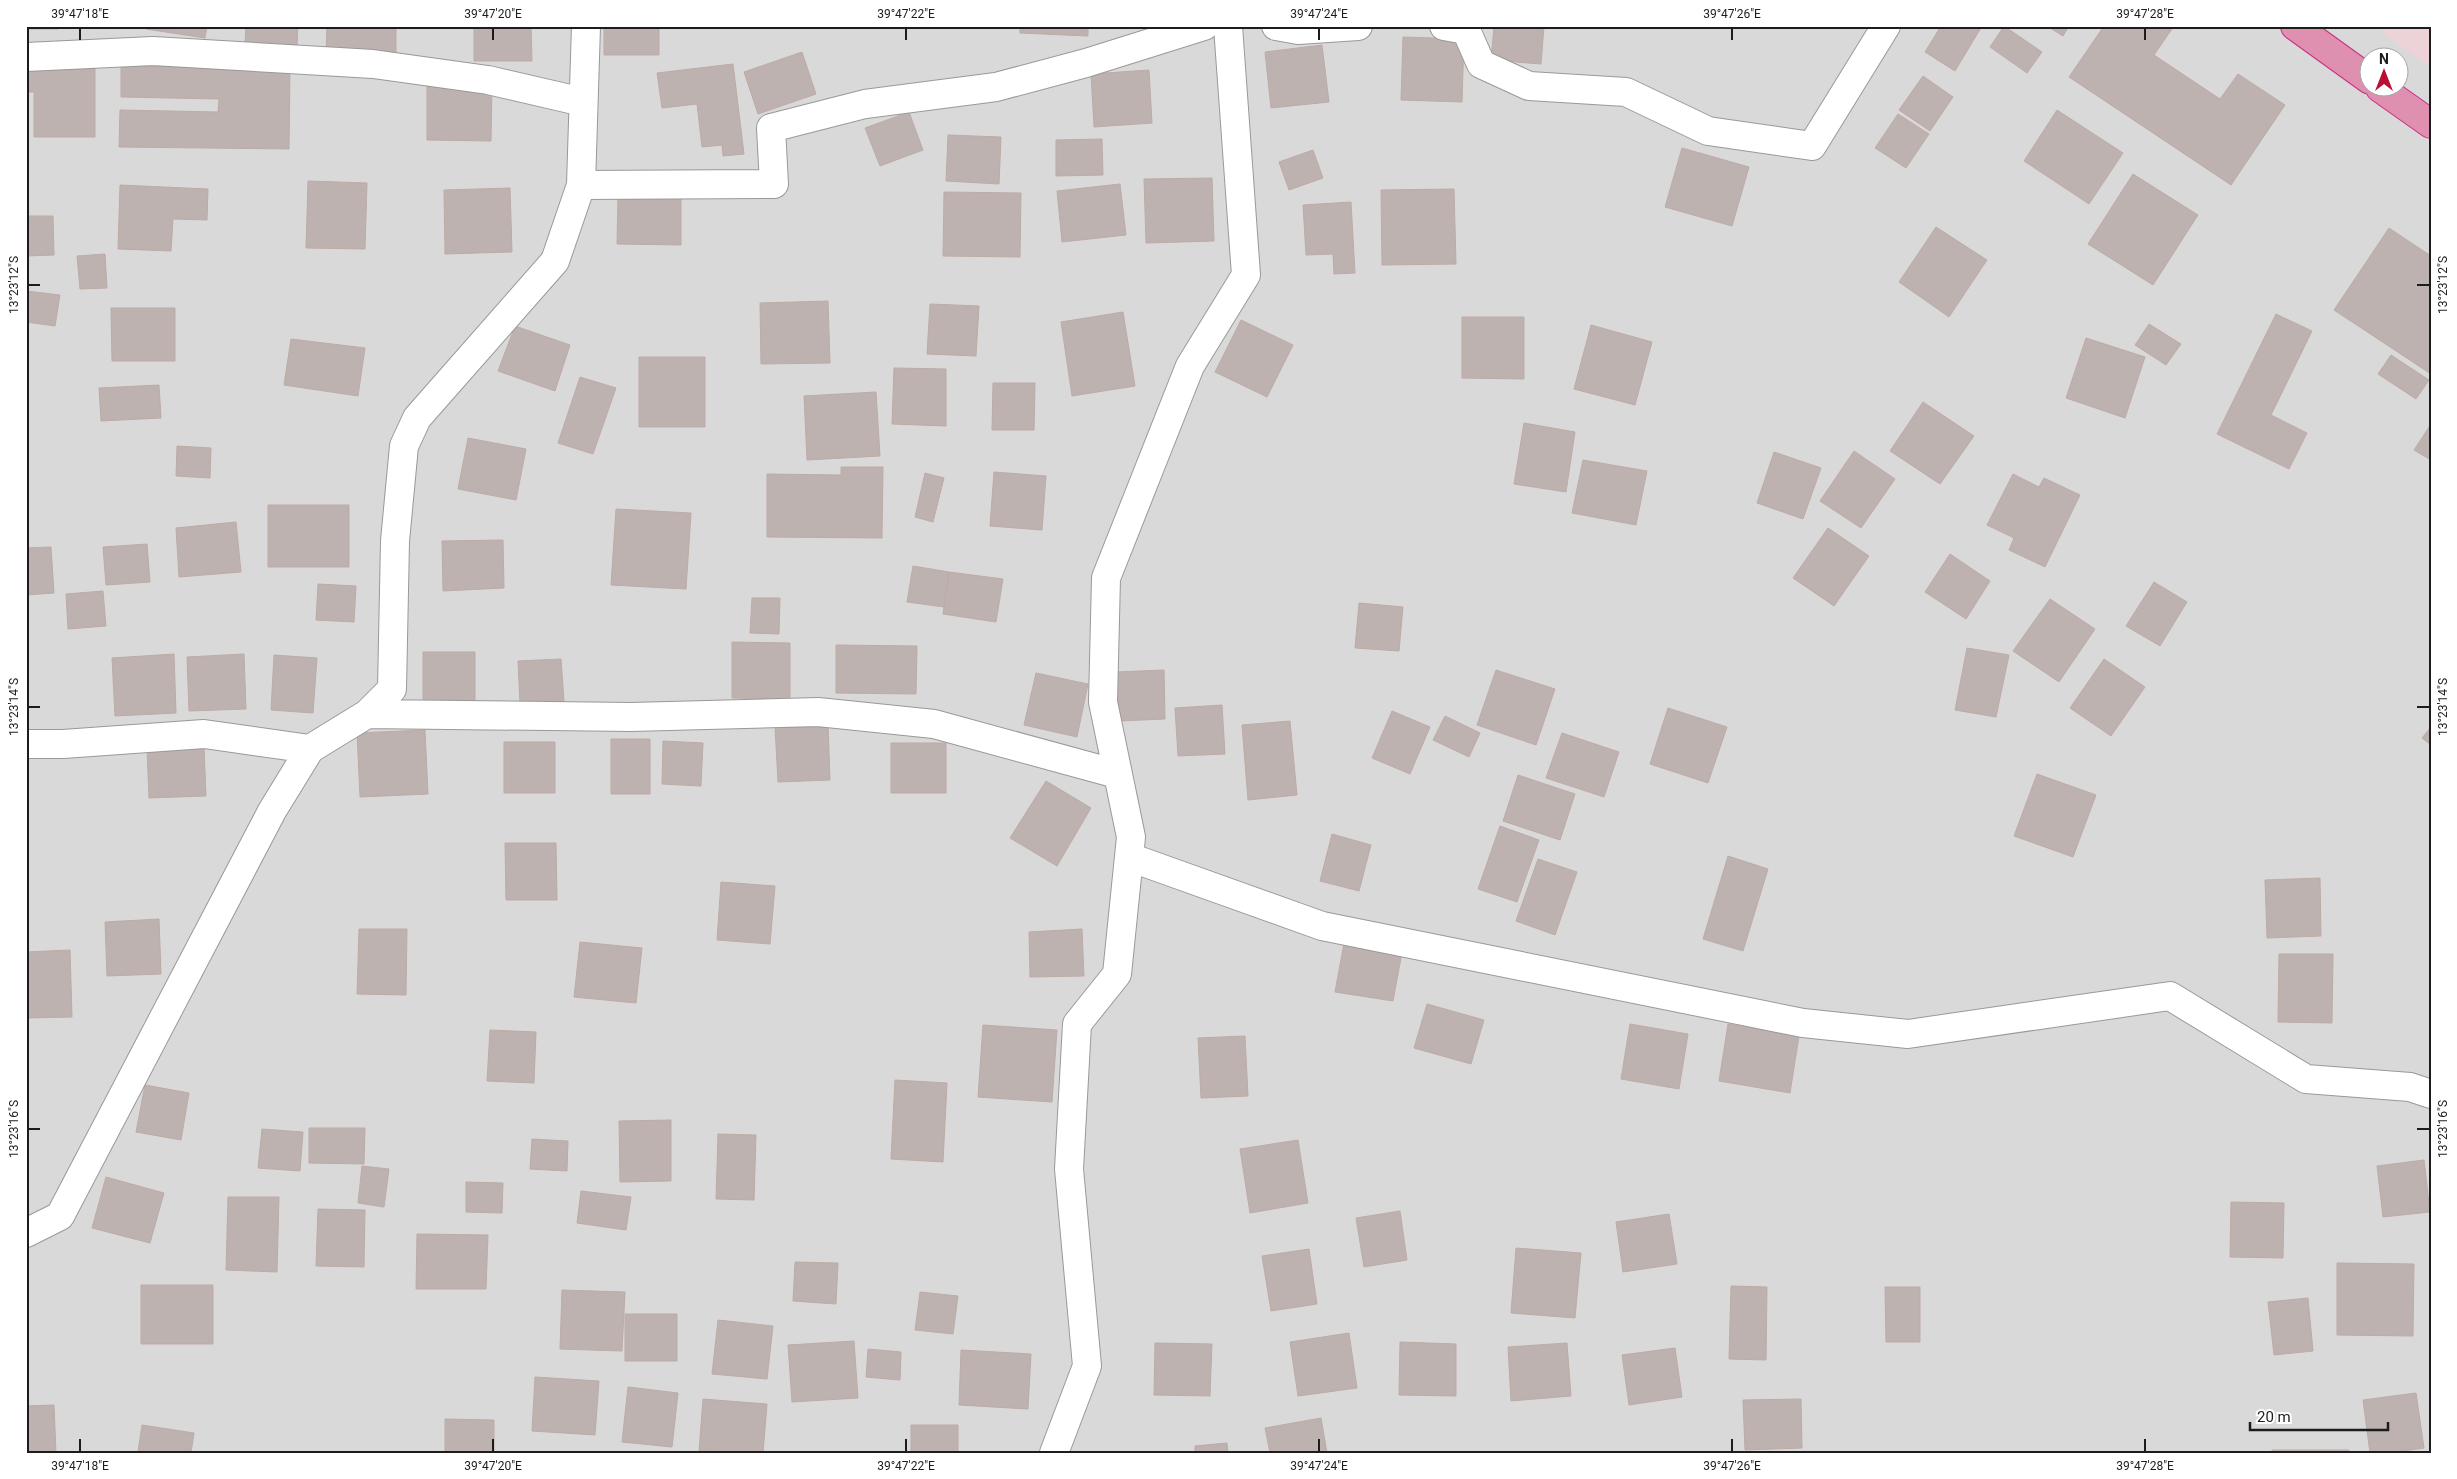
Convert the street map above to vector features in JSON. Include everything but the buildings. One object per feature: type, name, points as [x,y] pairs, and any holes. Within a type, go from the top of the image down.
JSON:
[{"type":"highway","points":[[2296,26],[2360,73]]},
{"type":"highway","points":[[2394,98],[2431,124]]},
{"type":"street","points":[[26,1233],[60,1216],[272,811],[310,749],[367,714],[392,689],[395,540],[404,446],[417,418],[555,261],[581,185],[586,26]]},
{"type":"street","points":[[581,185],[774,184],[771,128],[865,104],[996,87],[1086,63],[1204,26]]},
{"type":"street","points":[[1054,1453],[1087,1366],[1069,1168],[1077,1024],[1118,974],[1131,838],[1103,702],[1106,578],[1190,366],[1246,275],[1228,26]]},
{"type":"street","points":[[1276,26],[1298,30],[1358,26]]},
{"type":"street","points":[[1444,26],[1466,30],[1481,64],[1529,86],[1626,92],[1708,130],[1812,146],[1886,26]]},
{"type":"street","points":[[26,57],[153,51],[373,64],[488,80],[583,102]]},
{"type":"street","points":[[367,714],[630,718],[818,712],[934,724],[1118,774]]},
{"type":"street","points":[[26,744],[62,744],[204,734],[310,749]]},
{"type":"street","points":[[1129,857],[1322,926],[1803,1023],[1908,1034],[2170,996],[2306,1079],[2410,1086],[2431,1094]]},
{"type":"shaded area","points":[[26,26],[2431,26],[2431,1453],[26,1453]]},
{"type":"shaded area","points":[[2374,26],[2431,26],[2431,68],[2410,53],[2410,48],[2404,48]]}]
